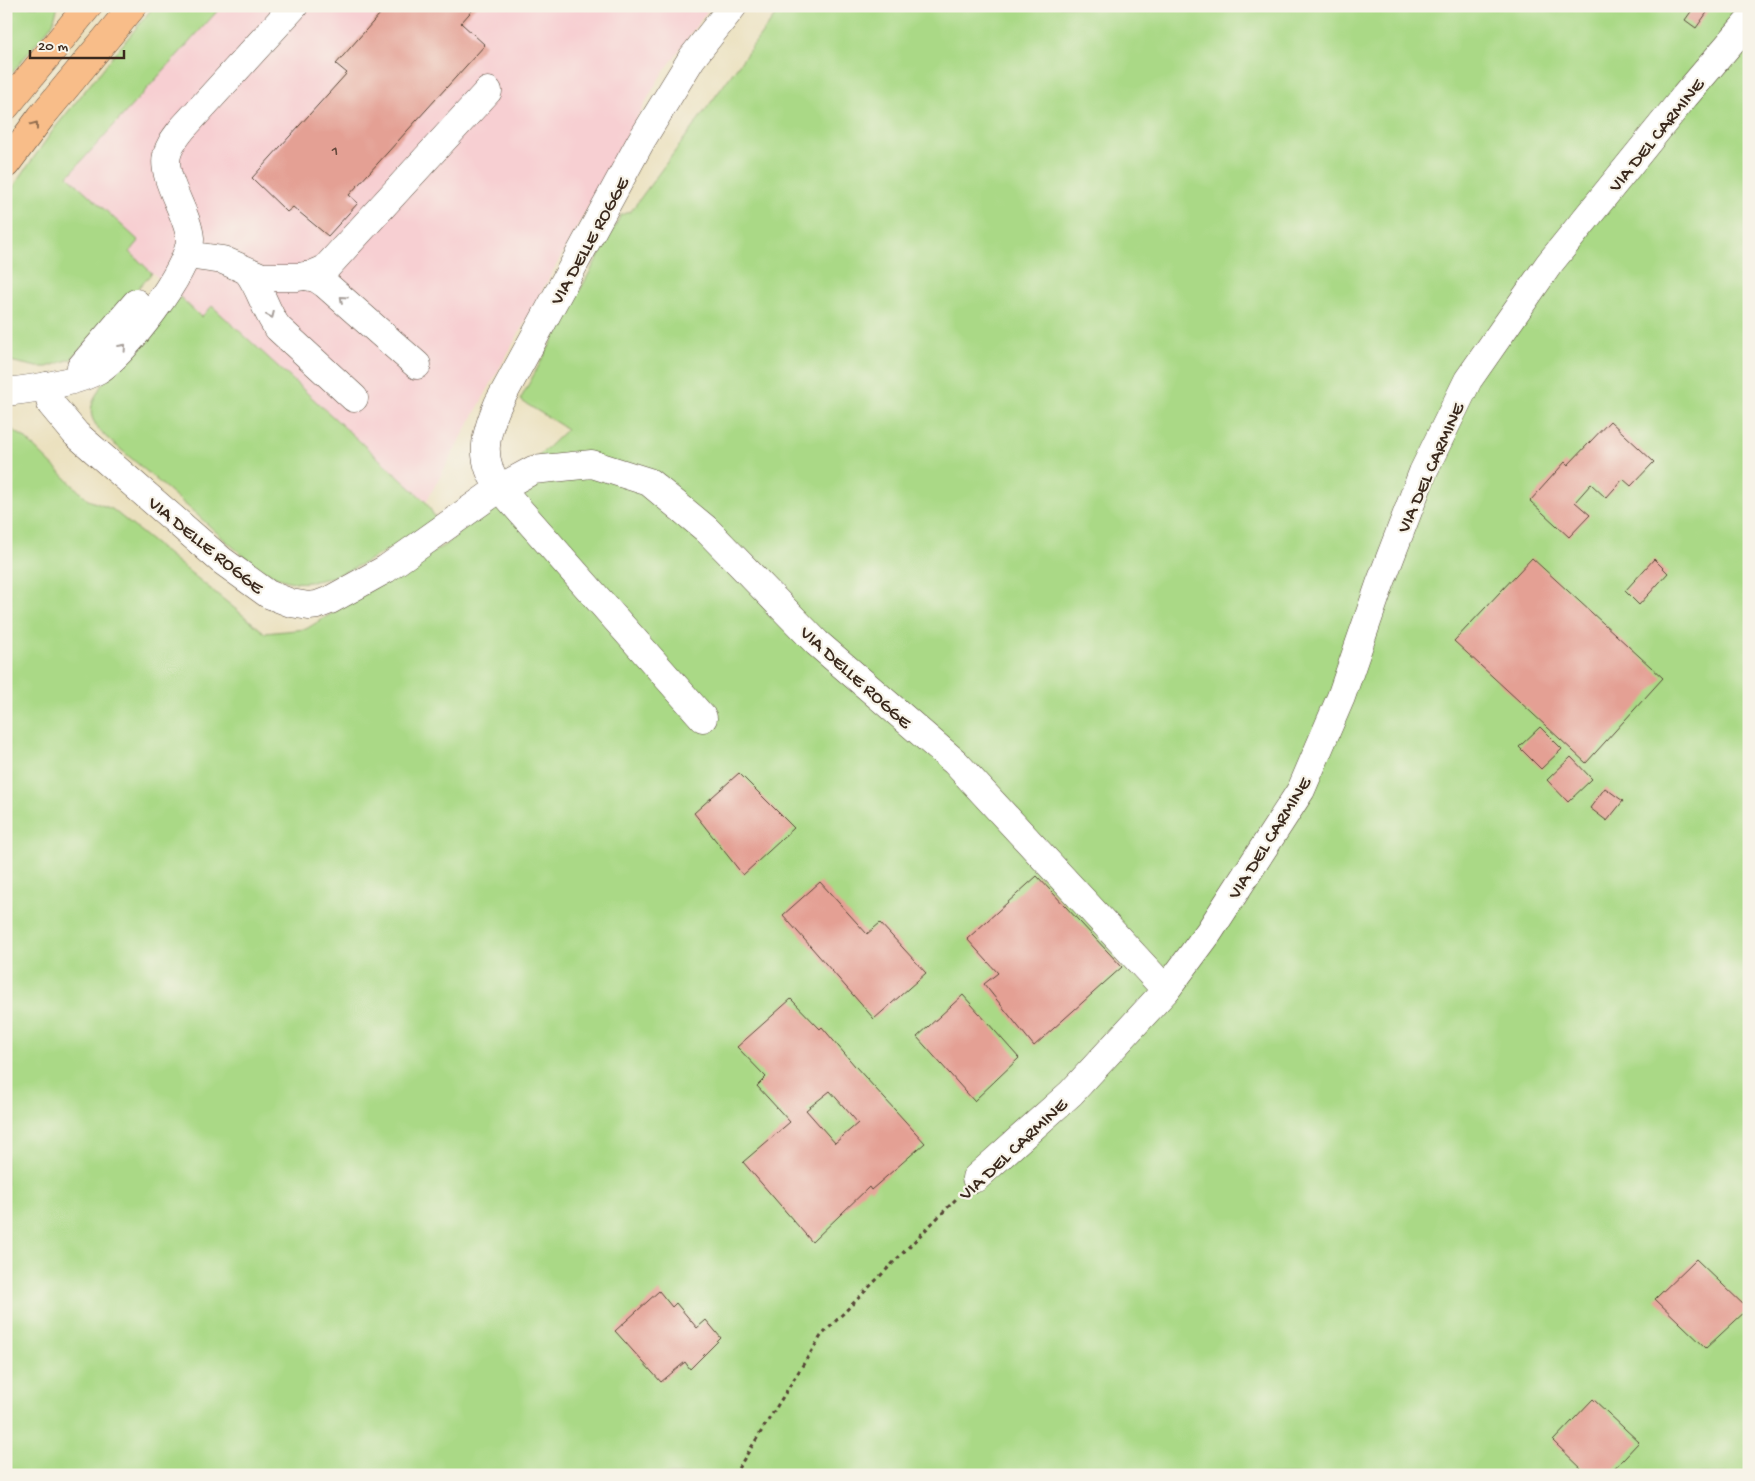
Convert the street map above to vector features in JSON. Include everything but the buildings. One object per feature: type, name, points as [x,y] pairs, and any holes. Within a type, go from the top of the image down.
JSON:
[{"type":"main road","points":[[6,106],[72,17],[88,6]]},
{"type":"main road","points":[[6,164],[41,117],[133,6]]},
{"type":"street","points":[[294,6],[182,129],[169,148],[166,165],[167,173],[190,238],[182,264],[223,260],[262,277],[274,278],[305,276],[320,272],[330,265],[488,91]]},
{"type":"street","name":"VIA DELLE ROGGE","points":[[500,488],[488,468],[486,451],[488,436],[498,404],[642,141],[692,58],[733,6]]},
{"type":"street","name":"VIA DEL CARMINE","points":[[976,1178],[1071,1093],[1166,990],[1209,932],[1301,790],[1341,697],[1380,584],[1423,472],[1468,380],[1549,264],[1749,21]]},
{"type":"street","name":"VIA DELLE ROGGE","points":[[31,385],[96,371],[108,362],[154,310],[182,264]]},
{"type":"street","points":[[248,272],[256,284],[272,320],[278,328],[354,398]]},
{"type":"street","points":[[305,276],[316,278],[325,284],[417,365]]},
{"type":"street","name":"VIA DELLE ROGGE","points":[[31,385],[51,404],[70,427],[221,560],[258,588],[291,603],[309,606],[317,605],[352,589],[386,569],[500,488],[533,470],[592,464],[649,482],[706,529],[817,643],[956,762],[1166,990]]},
{"type":"street","points":[[500,488],[703,718]]},
{"type":"path","name":"VIA DEL CARMINE","points":[[734,1475],[821,1336],[976,1178]]},
{"type":"shaded area","points":[[222,6],[711,6],[658,80],[426,502],[212,307],[202,317],[129,252],[139,241],[67,176]]},
{"type":"green space","points":[[16,6],[58,6],[53,23],[6,80],[6,21]]},
{"type":"green space","points":[[154,6],[222,6],[68,176],[139,241],[130,252],[152,273],[71,359],[47,367],[37,367],[10,361],[6,359],[6,197],[54,129]]},
{"type":"green space","points":[[782,6],[1749,6],[1749,1475],[6,1475],[6,426],[24,437],[88,500],[112,509],[265,633],[306,629],[448,543],[567,429],[520,400],[621,215],[631,211]]},
{"type":"green space","points":[[180,297],[201,317],[212,306],[426,502],[436,519],[387,550],[348,571],[310,582],[293,582],[281,579],[255,564],[228,543],[106,437],[92,418],[92,406],[102,384]]}]
